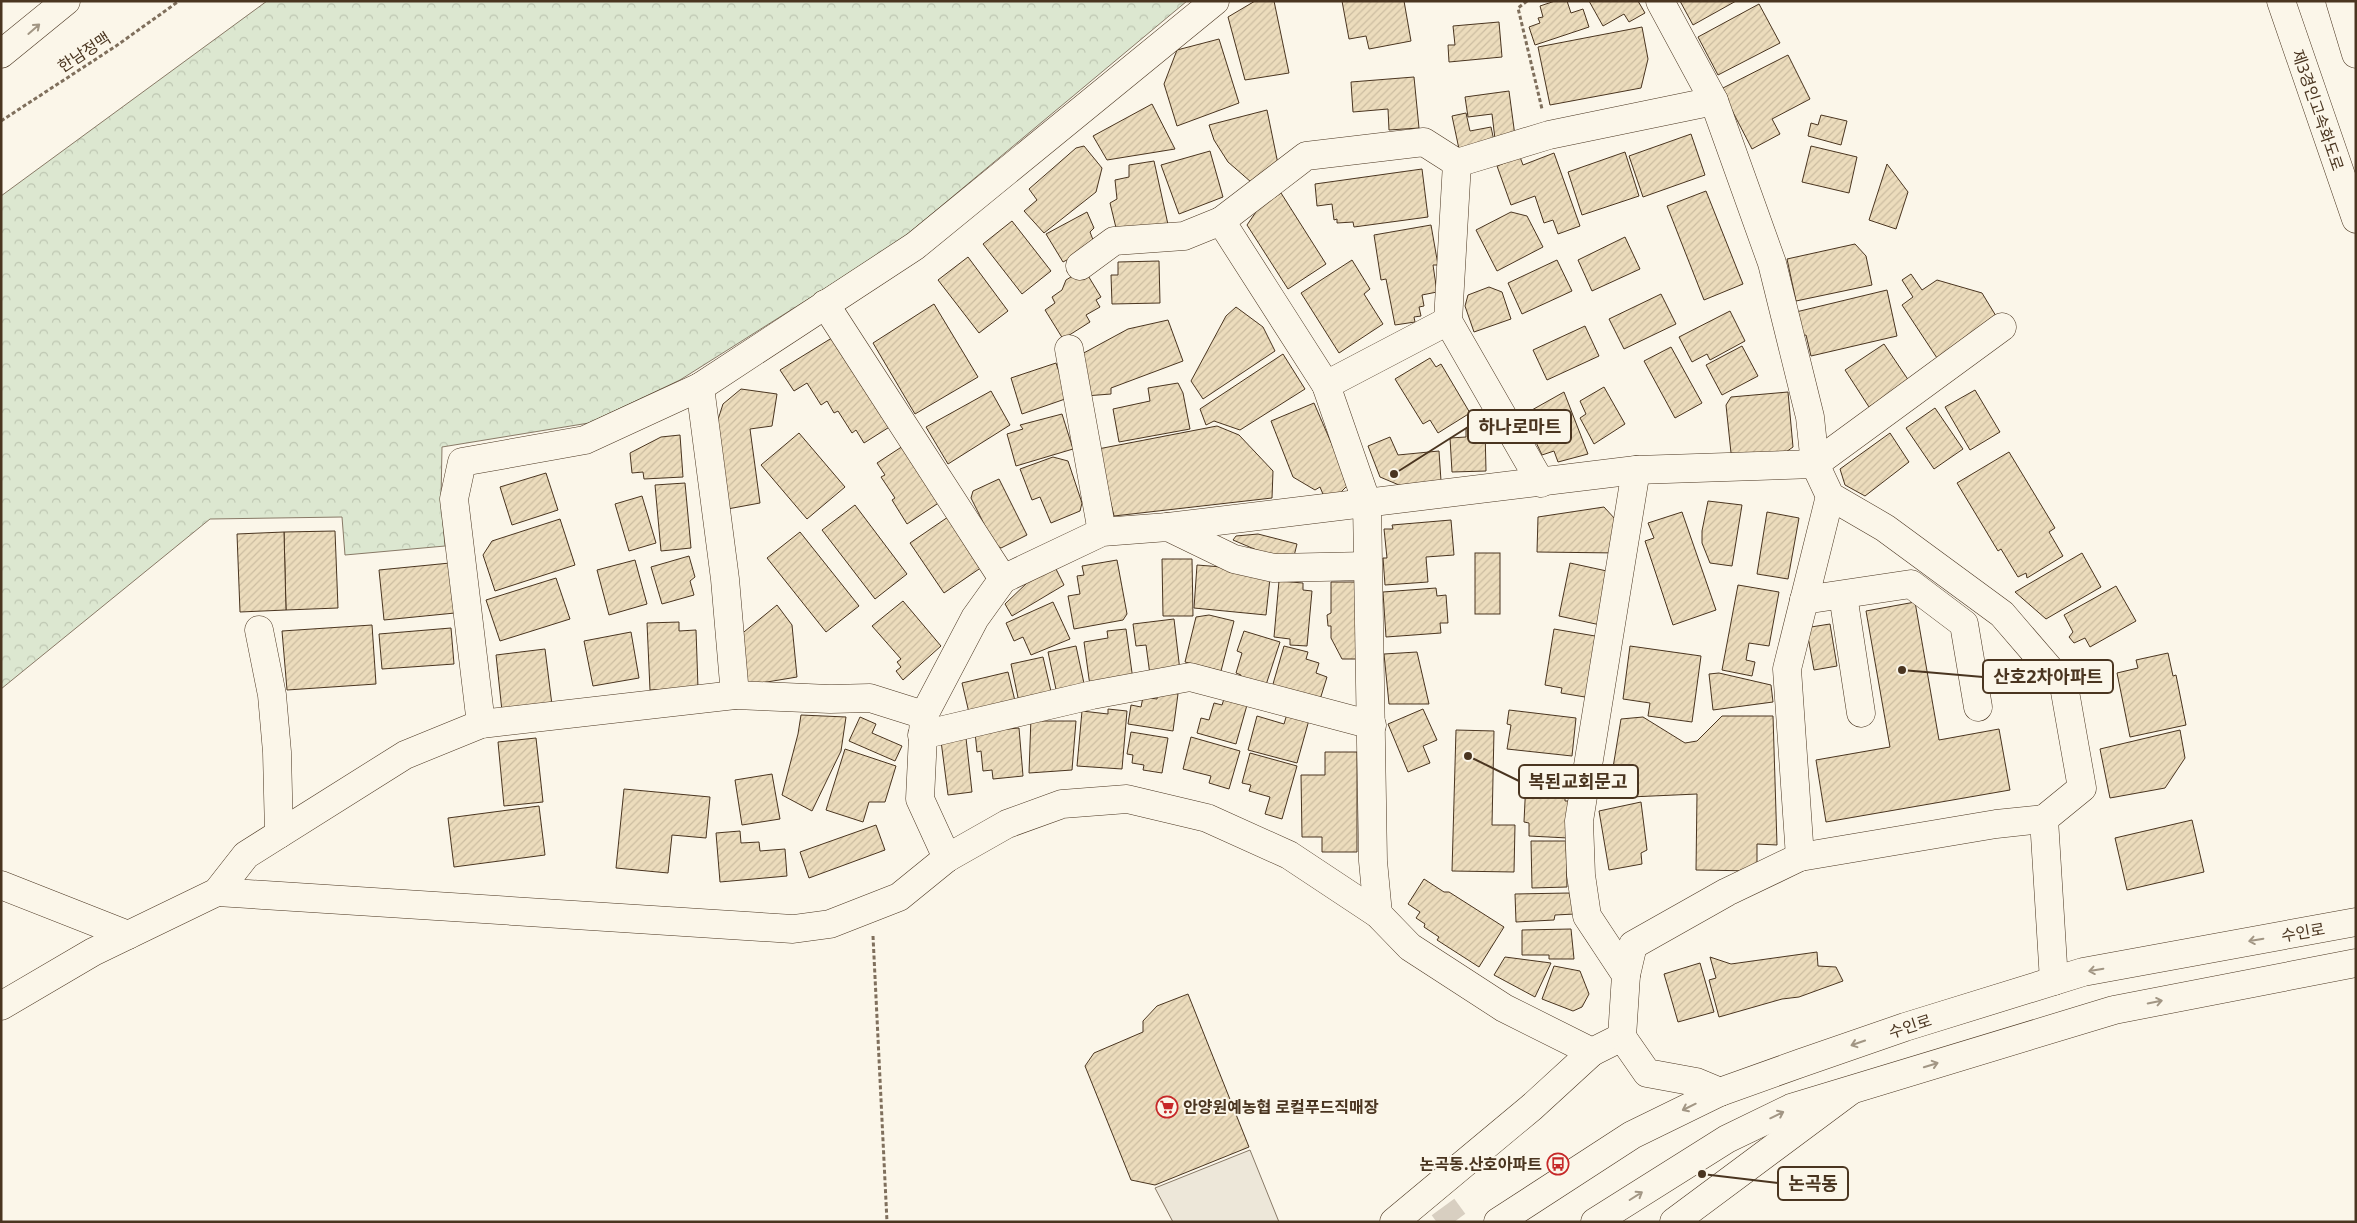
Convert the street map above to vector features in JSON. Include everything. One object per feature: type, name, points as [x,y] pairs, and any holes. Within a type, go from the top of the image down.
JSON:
[{"type":"main road","points":[[1,54],[66,1]]},
{"type":"main road","points":[[481,724],[454,499],[462,462],[585,440],[700,387],[915,246],[1215,1]]},
{"type":"main road","points":[[1660,1],[1714,101],[1772,263],[1810,417],[1815,464],[1830,496],[1885,528],[2002,614],[2064,686],[2082,788],[2044,819],[1996,824],[1800,857],[1727,892],[1634,945],[1626,975],[1622,1038],[1647,1073],[1696,1082],[1720,1092]]},
{"type":"main road","name":"제3경인고속화도로","points":[[2281,1],[2356,219]]},
{"type":"main road","points":[[2340,1],[2356,54]]},
{"type":"main road","points":[[2353,1],[2356,7]]},
{"type":"main road","points":[[1080,266],[1114,241],[1184,236],[1221,221],[1306,156],[1424,142],[1457,163],[1548,135],[1714,101]]},
{"type":"main road","points":[[1457,163],[1448,321],[1541,483]]},
{"type":"main road","points":[[1221,221],[1326,385],[1367,504],[1373,862],[1378,914]]},
{"type":"main road","points":[[825,304],[1003,579]]},
{"type":"main road","points":[[1326,385],[1448,321]]},
{"type":"main road","points":[[947,858],[920,799],[923,725],[975,618],[1003,579],[1102,532],[1168,527],[1367,504],[1636,470],[1815,464],[2002,327]]},
{"type":"main road","points":[[1069,350],[1102,532]]},
{"type":"main road","points":[[700,387],[725,578],[735,695]]},
{"type":"main road","points":[[1626,975],[1587,916],[1581,875],[1579,821],[1636,470]]},
{"type":"main road","points":[[1800,857],[1787,669],[1830,496]]},
{"type":"main road","points":[[1168,527],[1234,559],[1274,568],[1367,566]]},
{"type":"main road","points":[[1804,600],[1911,584],[1964,624],[1978,707]]},
{"type":"main road","points":[[1843,595],[1861,713]]},
{"type":"main road","points":[[259,630],[272,695],[277,752],[279,834]]},
{"type":"main road","points":[[1,1006],[93,952],[217,892],[246,855],[405,755],[481,724],[735,695],[830,699],[870,698],[923,725],[1190,677],[1372,725]]},
{"type":"main road","points":[[217,892],[793,929],[830,924],[899,897],[947,858],[1007,824],[1062,804],[1127,799],[1207,818],[1288,856],[1378,914],[1410,947],[1504,1008],[1592,1052]]},
{"type":"main road","points":[[2044,819],[2054,981]]},
{"type":"main road","points":[[1,885],[128,935]]},
{"type":"main road","name":"수인로","points":[[1498,1222],[1632,1135],[1720,1092],[1905,1027],[2083,972],[2356,922]]},
{"type":"main road","points":[[1595,1222],[1727,1139],[1791,1108],[2114,1010],[2356,964]]},
{"type":"main road","points":[[1394,1222],[1437,1199],[1592,1052],[1622,1038]]},
{"type":"main road","points":[[1678,1220],[1853,1089]]},
{"type":"path","name":"한남정맥","points":[[1,121],[116,46],[179,1]]},
{"type":"path","points":[[1527,1],[1518,8],[1548,135]]},
{"type":"path","points":[[872,908],[887,1222]]},
{"type":"green space","points":[[267,1],[1187,1],[897,243],[680,380],[589,423],[442,447],[441,500],[445,546],[345,555],[342,517],[210,519],[1,689],[1,196]]},
{"type":"shaded area","points":[[1250,1150],[1279,1222],[1173,1222],[1155,1188]]},
{"type":"building","points":[[1255,1],[1274,1],[1289,73],[1245,80],[1228,17]]},
{"type":"building","points":[[1342,1],[1404,1],[1411,41],[1369,49],[1366,36],[1349,39]]},
{"type":"building","points":[[1555,1],[1567,1],[1571,13],[1583,9],[1589,27],[1535,45],[1529,27],[1540,23],[1538,18],[1543,17],[1540,6]]},
{"type":"building","points":[[1589,1],[1638,1],[1645,13],[1629,22],[1624,14],[1603,26]]},
{"type":"building","points":[[1680,1],[1736,1],[1693,25]]},
{"type":"building","points":[[1759,4],[1780,43],[1718,75],[1698,37]]},
{"type":"building","points":[[1499,22],[1502,57],[1449,62],[1448,45],[1455,45],[1453,26]]},
{"type":"building","points":[[1642,27],[1648,59],[1641,88],[1550,105],[1538,47]]},
{"type":"building","points":[[1219,39],[1239,103],[1177,126],[1164,84],[1177,50]]},
{"type":"building","points":[[1788,55],[1810,99],[1772,119],[1780,134],[1752,149],[1721,89]]},
{"type":"building","points":[[1414,77],[1419,128],[1389,130],[1388,109],[1353,112],[1351,82]]},
{"type":"building","points":[[1509,91],[1515,136],[1495,139],[1492,114],[1468,117],[1465,97]]},
{"type":"building","points":[[1152,104],[1175,149],[1107,160],[1093,136]]},
{"type":"building","points":[[1267,110],[1278,164],[1251,182],[1228,162],[1214,140],[1209,125]]},
{"type":"building","points":[[1466,113],[1470,131],[1491,127],[1494,141],[1459,149],[1452,116]]},
{"type":"building","points":[[1821,115],[1847,121],[1841,145],[1808,136],[1811,123],[1818,125]]},
{"type":"building","points":[[1691,134],[1705,175],[1643,197],[1629,156]]},
{"type":"building","points":[[1084,146],[1102,168],[1096,192],[1044,233],[1024,211],[1037,200],[1029,189],[1076,148]]},
{"type":"building","points":[[1811,146],[1857,157],[1849,193],[1802,182]]},
{"type":"building","points":[[1210,151],[1223,197],[1179,214],[1161,165]]},
{"type":"building","points":[[1625,152],[1639,196],[1582,215],[1568,172]]},
{"type":"building","points":[[1554,153],[1580,226],[1558,234],[1553,220],[1544,223],[1535,196],[1511,205],[1497,166],[1520,157],[1523,165]]},
{"type":"building","points":[[1154,161],[1169,229],[1118,236],[1110,203],[1117,199],[1115,180],[1129,177],[1129,165]]},
{"type":"building","points":[[1887,164],[1908,192],[1896,229],[1869,220]]},
{"type":"building","points":[[1422,169],[1428,217],[1354,227],[1353,222],[1337,223],[1337,219],[1334,220],[1332,204],[1317,206],[1315,184]]},
{"type":"building","points":[[1706,191],[1743,284],[1704,300],[1667,206]]},
{"type":"building","points":[[1281,193],[1326,264],[1288,289],[1247,225],[1258,209]]},
{"type":"building","points":[[1087,212],[1094,228],[1090,232],[1095,245],[1063,262],[1046,234]]},
{"type":"building","points":[[1511,212],[1527,216],[1543,247],[1497,271],[1476,230]]},
{"type":"building","points":[[1012,221],[1051,271],[1022,294],[983,244]]},
{"type":"building","points":[[1431,225],[1438,265],[1433,265],[1437,292],[1422,295],[1424,306],[1419,307],[1421,316],[1414,317],[1415,322],[1395,325],[1386,279],[1381,280],[1374,235]]},
{"type":"building","points":[[1625,237],[1640,269],[1592,291],[1578,260]]},
{"type":"building","points":[[1855,244],[1866,256],[1872,285],[1796,301],[1787,259]]},
{"type":"building","points":[[968,257],[1008,311],[979,333],[938,280]]},
{"type":"building","points":[[1352,260],[1370,289],[1364,294],[1383,324],[1339,353],[1301,293]]},
{"type":"building","points":[[1557,260],[1572,291],[1522,314],[1508,283]]},
{"type":"building","points":[[1159,261],[1160,303],[1112,304],[1111,275],[1118,275],[1118,262]]},
{"type":"building","points":[[1084,269],[1101,297],[1096,300],[1100,307],[1086,315],[1090,322],[1063,339],[1045,310],[1055,303],[1052,297],[1062,290],[1066,280]]},
{"type":"building","points":[[1911,274],[1922,290],[1937,280],[1982,293],[1996,316],[1939,361],[1902,305],[1913,297],[1902,280]]},
{"type":"building","points":[[1489,287],[1502,292],[1511,319],[1474,332],[1465,306],[1468,295]]},
{"type":"building","points":[[1887,290],[1897,336],[1811,356],[1806,335],[1801,336],[1796,312]]},
{"type":"building","points":[[1661,294],[1676,324],[1624,349],[1609,319]]},
{"type":"building","points":[[934,304],[978,377],[915,414],[873,343]]},
{"type":"building","points":[[1236,307],[1263,327],[1275,351],[1203,399],[1191,381],[1226,316]]},
{"type":"building","points":[[1730,311],[1745,341],[1710,360],[1707,354],[1692,362],[1679,337]]},
{"type":"building","points":[[1168,320],[1183,361],[1111,388],[1111,394],[1085,396],[1080,355],[1128,329]]},
{"type":"building","points":[[1585,326],[1599,356],[1547,380],[1533,350]]},
{"type":"building","points":[[835,336],[891,426],[864,443],[856,430],[852,433],[838,411],[834,413],[827,401],[821,405],[807,383],[794,391],[780,370]]},
{"type":"building","points":[[1884,344],[1909,381],[1869,407],[1845,370]]},
{"type":"building","points":[[1742,346],[1758,376],[1722,395],[1706,365]]},
{"type":"building","points":[[1671,347],[1702,403],[1675,418],[1644,361]]},
{"type":"building","points":[[1283,354],[1305,389],[1240,430],[1214,421],[1206,425],[1200,409]]},
{"type":"building","points":[[1430,358],[1436,367],[1441,364],[1470,413],[1438,433],[1430,420],[1423,424],[1395,379]]},
{"type":"building","points":[[1056,363],[1068,398],[1022,414],[1011,378]]},
{"type":"building","points":[[1178,383],[1183,393],[1190,429],[1119,442],[1113,409],[1150,401],[1148,388]]},
{"type":"building","points":[[1604,387],[1625,424],[1594,444],[1580,418],[1586,414],[1580,401]]},
{"type":"building","points":[[741,389],[777,394],[772,426],[750,429],[760,503],[722,510],[714,432],[723,404]]},
{"type":"building","points":[[1975,390],[2000,432],[1970,450],[1945,407]]},
{"type":"building","points":[[991,391],[1010,425],[948,464],[926,427]]},
{"type":"building","points":[[1564,392],[1588,454],[1558,462],[1554,451],[1542,455],[1523,415]]},
{"type":"building","points":[[1788,392],[1793,447],[1779,457],[1731,453],[1726,405],[1731,397]]},
{"type":"building","points":[[1314,403],[1349,484],[1335,498],[1325,499],[1320,487],[1315,490],[1293,477],[1271,421]]},
{"type":"building","points":[[1935,408],[1963,449],[1934,469],[1906,428]]},
{"type":"building","points":[[1062,414],[1073,449],[1016,466],[1007,434],[1023,429],[1020,425]]},
{"type":"building","points":[[1217,426],[1239,435],[1273,471],[1272,498],[1114,516],[1098,449]]},
{"type":"building","points":[[1466,428],[1485,428],[1486,471],[1452,472],[1450,438],[1466,437]]},
{"type":"building","points":[[799,433],[845,487],[807,519],[761,465]]},
{"type":"building","points":[[1890,433],[1909,462],[1865,496],[1845,485],[1840,469]]},
{"type":"building","points":[[680,435],[683,477],[644,479],[643,472],[632,473],[630,453],[661,437]]},
{"type":"building","points":[[1390,437],[1398,455],[1439,451],[1441,481],[1399,485],[1380,477],[1368,446]]},
{"type":"building","points":[[903,446],[940,502],[907,524],[892,500],[895,498],[881,477],[885,475],[877,463]]},
{"type":"building","points":[[2009,452],[2055,528],[2049,532],[2063,556],[2027,578],[2026,573],[2018,577],[2001,549],[1998,551],[1957,483]]},
{"type":"building","points":[[1053,457],[1068,461],[1082,503],[1080,511],[1051,523],[1040,497],[1032,500],[1020,469]]},
{"type":"building","points":[[546,473],[558,510],[512,525],[500,487]]},
{"type":"building","points":[[999,479],[1027,535],[1001,548],[994,544],[971,498],[973,491]]},
{"type":"building","points":[[685,483],[691,548],[661,551],[655,485]]},
{"type":"building","points":[[642,496],[656,543],[629,551],[615,504]]},
{"type":"building","points":[[1708,501],[1742,505],[1732,566],[1710,563],[1702,543],[1702,531]]},
{"type":"building","points":[[855,505],[907,574],[875,599],[822,530]]},
{"type":"building","points":[[1604,507],[1616,520],[1618,553],[1537,552],[1538,517]]},
{"type":"building","points":[[1682,512],[1716,610],[1673,625],[1645,541],[1654,538],[1648,523]]},
{"type":"building","points":[[1767,512],[1799,518],[1788,579],[1757,574]]},
{"type":"building","points":[[948,517],[982,567],[944,593],[910,543]]},
{"type":"building","points":[[560,519],[575,565],[495,591],[483,555],[492,541]]},
{"type":"building","points":[[1451,520],[1454,555],[1426,557],[1428,582],[1385,585],[1383,558],[1387,558],[1384,529],[1393,529],[1392,525]]},
{"type":"building","points":[[335,531],[338,608],[286,610],[284,532]]},
{"type":"building","points":[[284,532],[286,610],[240,612],[237,534]]},
{"type":"building","points":[[800,532],[859,606],[826,632],[767,558]]},
{"type":"building","points":[[1258,534],[1297,544],[1293,560],[1259,551],[1233,540],[1236,536]]},
{"type":"building","points":[[1475,553],[1500,553],[1500,614],[1475,614]]},
{"type":"building","points":[[2082,553],[2101,587],[2046,619],[2015,592]]},
{"type":"building","points":[[689,556],[695,577],[690,581],[694,595],[662,604],[651,567]]},
{"type":"building","points":[[1162,559],[1192,559],[1193,616],[1163,616]]},
{"type":"building","points":[[635,560],[647,604],[609,615],[597,570]]},
{"type":"building","points":[[1117,560],[1127,614],[1123,620],[1074,629],[1068,596],[1080,594],[1077,576],[1084,575],[1082,566]]},
{"type":"building","points":[[450,563],[455,613],[384,620],[379,570]]},
{"type":"building","points":[[1570,563],[1616,573],[1605,626],[1559,616]]},
{"type":"building","points":[[1197,565],[1247,569],[1270,578],[1266,615],[1194,608]]},
{"type":"building","points":[[1055,567],[1064,585],[1012,616],[1005,604],[1029,581]]},
{"type":"building","points":[[556,578],[570,619],[500,641],[486,600]]},
{"type":"building","points":[[1279,581],[1303,583],[1303,590],[1312,591],[1307,646],[1290,645],[1290,639],[1274,637]]},
{"type":"building","points":[[1331,582],[1357,582],[1357,659],[1342,659],[1331,638],[1331,626],[1328,626],[1327,615],[1331,613]]},
{"type":"building","points":[[1738,585],[1779,592],[1769,646],[1749,643],[1746,660],[1755,662],[1752,676],[1722,670]]},
{"type":"building","points":[[2116,586],[2136,621],[2090,647],[2085,638],[2074,643],[2069,637],[2073,632],[2064,615]]},
{"type":"building","points":[[1436,588],[1437,596],[1446,595],[1448,623],[1440,623],[1441,633],[1386,637],[1383,592]]},
{"type":"building","points":[[903,601],[941,646],[903,680],[896,671],[901,667],[897,662],[901,659],[872,626]]},
{"type":"building","points":[[1053,602],[1070,639],[1031,655],[1023,637],[1014,641],[1006,623]]},
{"type":"building","points":[[1915,602],[1939,740],[1999,729],[2010,790],[1826,822],[1816,760],[1890,747],[1866,611]]},
{"type":"building","points":[[777,605],[792,625],[797,677],[743,686],[739,636]]},
{"type":"building","points":[[1209,615],[1234,621],[1221,671],[1185,662],[1196,617]]},
{"type":"building","points":[[1174,619],[1180,671],[1150,675],[1146,645],[1136,646],[1133,624]]},
{"type":"building","points":[[679,622],[679,631],[696,630],[698,688],[650,690],[647,623]]},
{"type":"building","points":[[1830,624],[1837,666],[1814,670],[1808,637],[1811,627]]},
{"type":"building","points":[[372,625],[376,684],[287,690],[282,631]]},
{"type":"building","points":[[451,628],[454,664],[382,669],[379,634]]},
{"type":"building","points":[[1126,629],[1133,680],[1090,686],[1084,642],[1108,638],[1107,631]]},
{"type":"building","points":[[1554,629],[1601,637],[1591,698],[1561,693],[1562,688],[1545,685]]},
{"type":"building","points":[[1244,631],[1280,642],[1264,691],[1239,683],[1241,675],[1236,673],[1242,653],[1237,651]]},
{"type":"building","points":[[631,632],[639,678],[593,686],[584,641]]},
{"type":"building","points":[[1076,646],[1085,688],[1057,694],[1048,652]]},
{"type":"building","points":[[1284,646],[1308,652],[1306,659],[1319,663],[1316,673],[1327,677],[1318,706],[1271,691]]},
{"type":"building","points":[[1630,646],[1701,656],[1692,722],[1648,716],[1650,703],[1623,699]]},
{"type":"building","points":[[545,649],[552,705],[502,711],[496,655]]},
{"type":"building","points":[[1417,652],[1429,704],[1389,704],[1384,654]]},
{"type":"building","points":[[2168,653],[2173,676],[2176,675],[2186,725],[2130,737],[2117,673],[2138,668],[2136,660]]},
{"type":"building","points":[[1043,657],[1053,700],[1020,707],[1011,664]]},
{"type":"building","points":[[1008,672],[1016,705],[970,717],[962,683]]},
{"type":"building","points":[[1719,673],[1771,685],[1773,702],[1713,710],[1709,674]]},
{"type":"building","points":[[1158,691],[1178,694],[1173,731],[1128,724],[1131,705],[1141,707],[1143,697],[1157,699]]},
{"type":"building","points":[[1224,699],[1247,705],[1236,744],[1197,733],[1201,718],[1209,720],[1214,703],[1222,705]]},
{"type":"building","points":[[1108,709],[1127,711],[1122,769],[1077,766],[1082,711],[1108,714]]},
{"type":"building","points":[[1423,709],[1437,740],[1423,746],[1430,763],[1408,772],[1388,724]]},
{"type":"building","points":[[1509,710],[1576,718],[1572,756],[1507,749],[1511,725],[1507,724]]},
{"type":"building","points":[[1287,714],[1309,720],[1297,763],[1248,750],[1257,716],[1284,724]]},
{"type":"building","points":[[801,715],[846,717],[841,751],[812,811],[782,795]]},
{"type":"building","points":[[1722,716],[1773,716],[1777,845],[1757,844],[1757,871],[1696,870],[1697,794],[1608,798],[1621,719],[1643,717],[1685,743],[1697,741]]},
{"type":"building","points":[[860,717],[876,724],[872,733],[902,746],[895,761],[849,741]]},
{"type":"building","points":[[1031,717],[1042,717],[1042,721],[1076,721],[1072,770],[1029,773]]},
{"type":"building","points":[[1019,728],[1023,776],[993,779],[992,770],[983,771],[981,751],[977,752],[975,732]]},
{"type":"building","points":[[1456,730],[1494,731],[1492,825],[1515,825],[1514,872],[1452,871]]},
{"type":"building","points":[[2180,730],[2185,758],[2165,788],[2110,798],[2100,749]]},
{"type":"building","points":[[1131,732],[1168,738],[1162,773],[1143,770],[1144,765],[1132,763],[1133,755],[1127,754]]},
{"type":"building","points":[[1191,737],[1240,751],[1229,789],[1209,783],[1211,776],[1183,769]]},
{"type":"building","points":[[536,738],[543,802],[504,806],[498,742]]},
{"type":"building","points":[[966,738],[972,792],[948,795],[941,741]]},
{"type":"building","points":[[845,749],[896,766],[885,802],[869,802],[863,822],[826,810]]},
{"type":"building","points":[[1325,752],[1357,752],[1357,852],[1322,852],[1322,837],[1302,837],[1301,775],[1325,775]]},
{"type":"building","points":[[1250,753],[1297,766],[1282,819],[1265,814],[1270,797],[1249,791],[1251,785],[1242,783]]},
{"type":"building","points":[[772,774],[780,819],[742,825],[735,780]]},
{"type":"building","points":[[1526,780],[1546,781],[1546,784],[1565,786],[1565,801],[1570,801],[1568,838],[1529,836],[1529,823],[1524,822]]},
{"type":"building","points":[[624,789],[710,797],[706,838],[672,835],[668,873],[616,868]]},
{"type":"building","points":[[1641,802],[1647,850],[1641,853],[1642,864],[1609,870],[1599,811]]},
{"type":"building","points":[[539,806],[545,855],[454,867],[448,818]]},
{"type":"building","points":[[2192,820],[2204,872],[2127,890],[2115,838]]},
{"type":"building","points":[[876,825],[885,850],[809,878],[800,852]]},
{"type":"building","points":[[740,831],[741,843],[759,842],[760,851],[785,849],[787,876],[720,882],[716,833]]},
{"type":"building","points":[[1531,841],[1566,841],[1567,887],[1532,888]]},
{"type":"building","points":[[1424,879],[1444,892],[1449,892],[1504,927],[1479,967],[1437,940],[1439,937],[1424,927],[1425,924],[1416,918],[1420,912],[1408,904]]},
{"type":"building","points":[[1569,893],[1575,914],[1555,915],[1554,920],[1516,922],[1515,894]]},
{"type":"building","points":[[1571,929],[1574,959],[1549,959],[1549,955],[1522,955],[1522,930]]},
{"type":"building","points":[[1817,952],[1818,966],[1836,967],[1843,981],[1799,997],[1782,999],[1719,1017],[1709,980],[1716,978],[1710,957],[1731,964]]},
{"type":"building","points":[[1505,957],[1551,963],[1535,997],[1494,975]]},
{"type":"building","points":[[1700,963],[1714,1012],[1678,1022],[1664,974]]},
{"type":"building","points":[[1554,966],[1580,971],[1589,994],[1582,1007],[1573,1011],[1542,999]]},
{"type":"building","name":"안양원예농협 로컬푸드직매장","points":[[1188,994],[1249,1147],[1155,1185],[1131,1180],[1085,1066],[1094,1053],[1143,1032],[1143,1021],[1157,1006]]},
{"type":"tunnel","points":[[1443,1207],[1454,1222]]},
{"type":"place","name":"하나로마트","points":[[1394,474]]},
{"type":"place","name":"산호2차아파트","points":[[1902,670]]},
{"type":"place","name":"복된교회문고","points":[[1468,756]]},
{"type":"place","name":"안양원예농협 로컬푸드직매장","points":[[1167,1107]]},
{"type":"place","name":"논곡동.산호아파트","points":[[1558,1164]]},
{"type":"place","name":"논곡동","points":[[1702,1174]]}]
